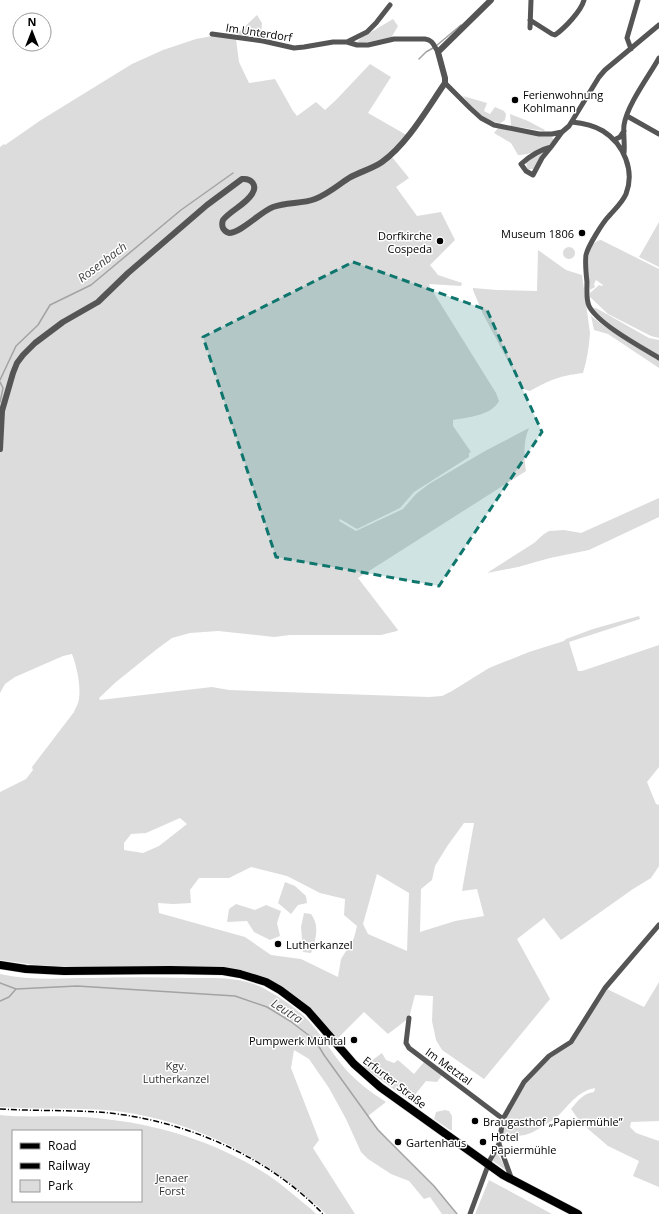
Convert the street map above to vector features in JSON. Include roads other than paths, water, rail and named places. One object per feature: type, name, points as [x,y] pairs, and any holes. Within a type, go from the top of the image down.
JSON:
[{"type":"main road","name":"Erfurter Straße","points":[[0,965],[26,969],[49,970],[203,971],[240,974],[266,982],[285,993],[308,1011],[348,1059],[364,1074],[488,1165],[512,1180],[578,1214]]},
{"type":"street","points":[[0,449],[2,411],[13,373],[22,355],[35,343],[63,322],[98,302],[128,273],[211,202],[242,179],[248,179],[253,183],[254,189],[252,194],[223,220],[223,229],[226,232],[235,232],[272,207],[316,199],[350,178],[382,162],[404,140],[429,108],[445,83],[445,78],[436,48],[491,0]]},
{"type":"street","points":[[530,28],[531,0]]},
{"type":"street","points":[[530,20],[555,35],[583,6],[584,0]]},
{"type":"street","points":[[631,48],[627,38],[638,0]]},
{"type":"street","points":[[347,42],[366,32],[376,23],[390,5]]},
{"type":"street","points":[[551,147],[531,155],[521,164],[526,170],[534,175],[542,158],[551,147],[562,132],[572,122],[599,77],[615,61],[659,26]]},
{"type":"street","name":"Im Unterdorf","points":[[212,34],[263,41],[294,48],[304,48],[333,42],[368,45],[394,39],[425,39],[436,48]]},
{"type":"street","points":[[659,58],[627,116],[624,131],[624,153],[629,174],[629,183],[626,194],[623,200],[608,216],[586,254],[588,304],[592,311],[615,331],[659,358]]},
{"type":"street","points":[[445,83],[481,118],[494,125],[539,134],[562,132]]},
{"type":"street","points":[[627,116],[659,134]]},
{"type":"street","points":[[572,122],[584,123],[606,133],[614,140],[624,153]]},
{"type":"street","points":[[614,140],[620,137],[624,131]]},
{"type":"street","points":[[470,1214],[488,1165],[499,1144],[503,1119],[524,1082],[549,1056],[571,1042],[605,988],[659,925]]},
{"type":"street","name":"Im Metztal","points":[[409,1018],[406,1043],[409,1048],[503,1119]]},
{"type":"street","points":[[499,1144],[512,1180]]},
{"type":"waterway","points":[[436,46],[461,25]]},
{"type":"waterway","points":[[419,59],[433,48]]},
{"type":"waterway","name":"Rosenbach","points":[[0,380],[16,346],[38,325],[50,305],[91,285],[181,210],[233,173]]},
{"type":"waterway","name":"Rosenbach","points":[[0,382],[3,388],[0,402]]},
{"type":"waterway","name":"Leutra","points":[[0,983],[16,989],[77,986],[235,996],[267,1007],[290,1021],[315,1040],[324,1055],[378,1130],[434,1186],[457,1214]]},
{"type":"waterway","points":[[0,1001],[9,997],[16,989]]},
{"type":"railway","points":[[0,1109],[98,1112],[159,1122],[190,1131],[220,1143],[248,1157],[275,1174],[300,1193],[323,1214]]},
{"type":"place","name":"Ferienwohnung Kohlmann","points":[[515,100]]},
{"type":"place","name":"Museum 1806","points":[[582,233]]},
{"type":"place","name":"Dorfkirche Cospeda","points":[[440,241]]},
{"type":"place","name":"Lutherkanzel","points":[[278,944]]},
{"type":"place","name":"Pumpwerk Mühltal","points":[[354,1040]]},
{"type":"place","name":"Braugasthof „Papiermühle”","points":[[475,1121]]},
{"type":"place","name":"Gartenhaus","points":[[398,1142]]},
{"type":"place","name":"Hotel Papiermühle","points":[[483,1142]]},
{"type":"park label","name":"Kgv. Lutherkanzel","points":[[176,1071]]},
{"type":"park label","name":"Jenaer Forst","points":[[172,1183]]}]
